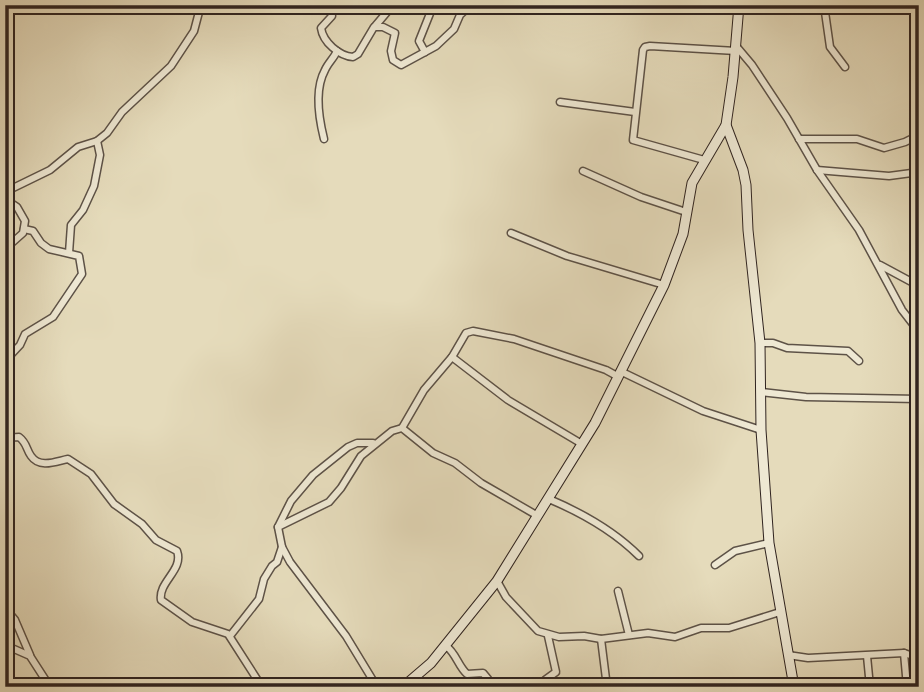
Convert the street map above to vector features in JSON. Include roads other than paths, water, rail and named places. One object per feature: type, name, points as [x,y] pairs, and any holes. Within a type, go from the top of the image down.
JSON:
[{"type":"main road","points":[[403,687],[431,663],[497,581],[582,444],[664,285],[680,243],[692,183],[726,124],[739,5]]},
{"type":"main road","points":[[726,124],[746,185],[760,343],[761,430],[769,543],[794,687]]},
{"type":"street","points":[[5,249],[20,236],[25,221],[22,213],[7,201],[11,189],[50,170],[78,147],[97,141],[107,133],[122,111],[172,66],[194,31],[203,5]]},
{"type":"street","points":[[330,5],[332,16],[322,26],[321,33],[324,40],[346,56],[355,56],[393,5]]},
{"type":"street","points":[[376,25],[395,33],[391,55],[398,64],[403,64],[447,37],[460,15],[471,5]]},
{"type":"street","points":[[824,5],[830,47],[845,67]]},
{"type":"street","points":[[425,52],[419,41],[431,10]]},
{"type":"street","points":[[704,160],[635,142],[635,112],[645,47],[736,48],[752,65],[880,265],[891,292],[919,332]]},
{"type":"street","points":[[324,139],[320,87],[326,67],[337,51]]},
{"type":"street","points":[[559,102],[635,112]]},
{"type":"street","points":[[799,139],[857,139],[884,148],[919,135]]},
{"type":"street","points":[[69,253],[71,225],[83,210],[94,186],[100,155],[97,141]]},
{"type":"street","points":[[817,170],[888,176],[919,172]]},
{"type":"street","points":[[583,171],[641,197],[686,212]]},
{"type":"street","points":[[5,360],[20,345],[25,334],[53,317],[82,274],[79,256],[49,249],[33,231],[24,229]]},
{"type":"street","points":[[511,233],[567,256],[664,285]]},
{"type":"street","points":[[880,265],[919,286]]},
{"type":"street","points":[[278,527],[329,502],[361,456],[392,431],[402,428],[424,390],[452,357],[466,333],[480,331],[514,339],[619,373],[703,411],[761,430]]},
{"type":"street","points":[[760,343],[773,343],[787,348],[848,351],[859,361]]},
{"type":"street","points":[[452,357],[508,400],[582,444]]},
{"type":"street","points":[[761,392],[806,397],[919,399]]},
{"type":"street","points":[[402,428],[433,453],[455,463],[481,483],[538,516]]},
{"type":"street","points":[[5,439],[19,437],[28,446],[30,455],[40,462],[55,463],[68,459],[91,474],[114,504],[136,518],[156,540],[177,551],[178,563],[161,592],[161,600],[191,622],[230,636],[262,687]]},
{"type":"street","points":[[375,443],[357,443],[348,447],[313,475],[290,500],[278,527],[282,547],[290,562],[346,636],[377,687]]},
{"type":"street","points":[[549,499],[577,511],[627,543],[639,556]]},
{"type":"street","points":[[715,565],[735,551],[769,543]]},
{"type":"street","points":[[230,636],[259,599],[264,579],[277,562],[282,547]]},
{"type":"street","points":[[497,581],[506,597],[538,631],[548,636],[601,639],[648,633],[679,636],[701,628],[729,628],[780,612]]},
{"type":"street","points":[[618,591],[629,635]]},
{"type":"street","points":[[5,608],[15,620],[30,656],[50,687]]},
{"type":"street","points":[[545,687],[545,680],[556,670],[548,636]]},
{"type":"street","points":[[601,639],[607,687]]},
{"type":"street","points":[[5,645],[30,656]]},
{"type":"street","points":[[446,646],[455,655],[462,670],[467,674],[483,673],[488,678],[490,687]]},
{"type":"street","points":[[788,655],[808,658],[904,653],[919,658]]},
{"type":"street","points":[[904,653],[907,687]]},
{"type":"street","points":[[867,656],[870,687]]}]
